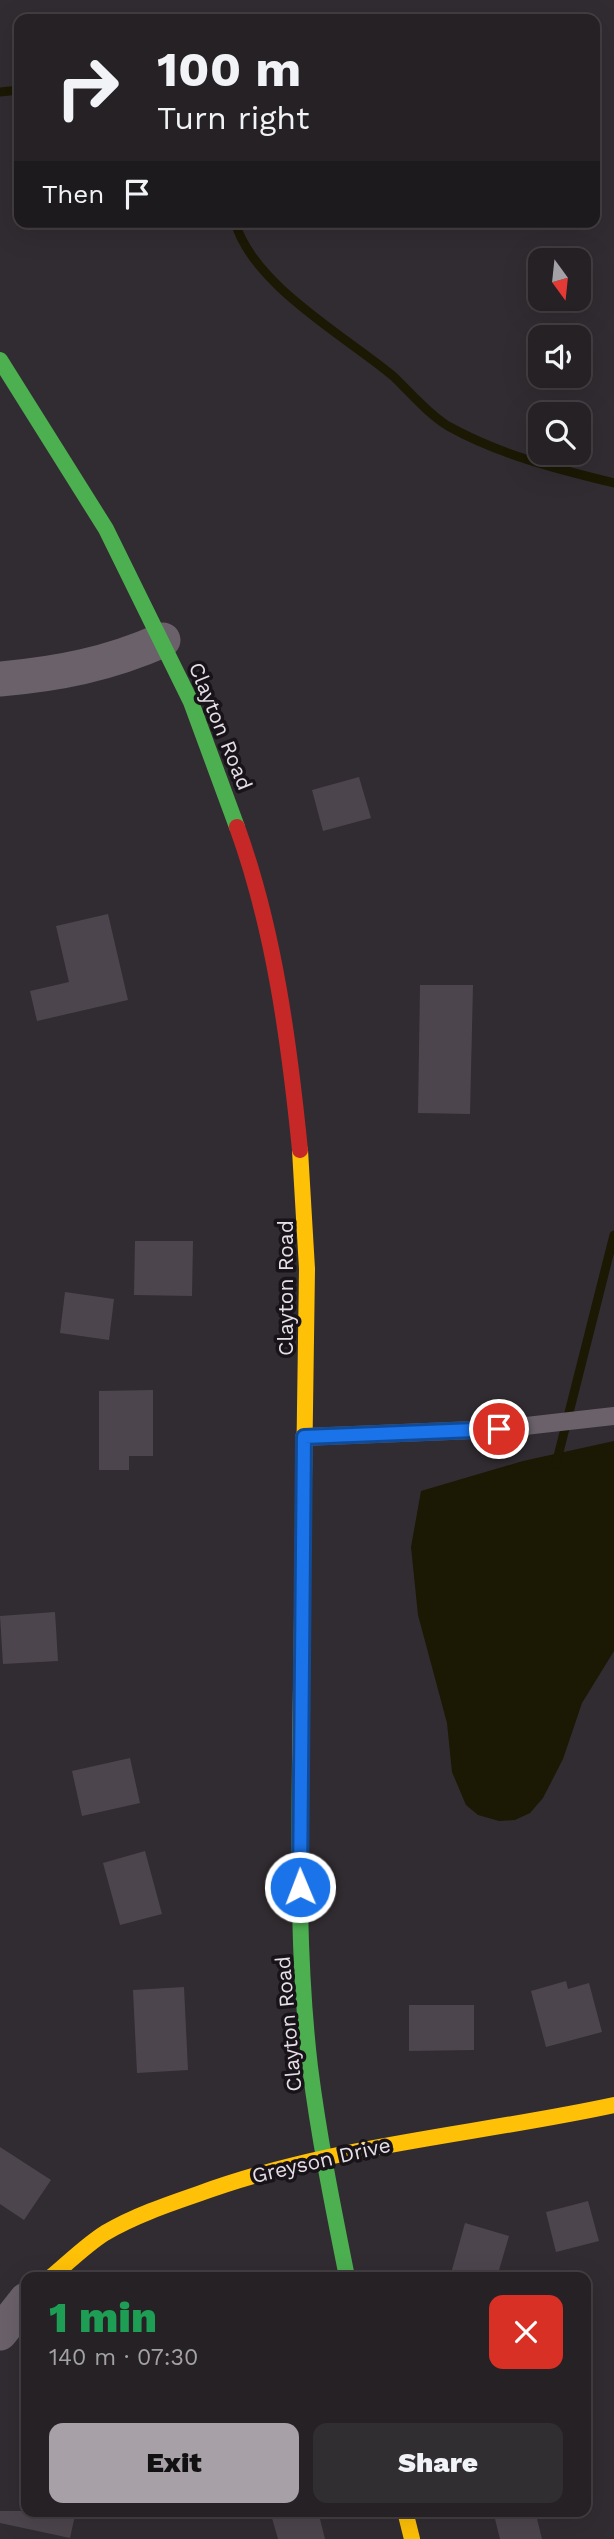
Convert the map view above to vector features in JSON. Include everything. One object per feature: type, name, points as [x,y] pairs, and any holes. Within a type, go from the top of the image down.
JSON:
[{"type":"street","name":"Clayton Road","points":[[0,360],[106,529],[163,640],[210,748],[248,858],[291,1051],[305,1206],[299,1832],[301,1910],[307,2035],[323,2157],[346,2272]]},
{"type":"street","points":[[0,678],[47,675],[103,664],[163,640]]},
{"type":"street","name":"Greyson Drive","points":[[57,2272],[102,2235],[141,2214],[246,2176],[317,2162],[323,2157],[525,2124],[614,2105]]},
{"type":"street","points":[[406,2517],[412,2539]]},
{"type":"lane","points":[[304,1437],[499,1429],[614,1416]]},
{"type":"shaded area","points":[[614,1441],[614,1651],[582,1703],[563,1759],[543,1798],[530,1813],[515,1820],[499,1821],[478,1815],[466,1805],[452,1772],[447,1723],[418,1615],[411,1547],[421,1491],[523,1461]]},
{"type":"building","points":[[359,777],[371,818],[323,831],[312,790]]},
{"type":"building","points":[[108,914],[128,1000],[37,1021],[30,991],[69,982],[56,926]]},
{"type":"building","points":[[420,985],[473,985],[470,1114],[418,1113]]},
{"type":"building","points":[[135,1241],[193,1241],[192,1296],[134,1295]]},
{"type":"building","points":[[65,1292],[114,1299],[109,1340],[60,1333]]},
{"type":"building","points":[[153,1390],[153,1456],[129,1456],[129,1470],[99,1470],[99,1391]]},
{"type":"building","points":[[55,1612],[58,1661],[3,1664],[0,1616]]},
{"type":"building","points":[[130,1758],[140,1803],[82,1816],[72,1771]]},
{"type":"building","points":[[145,1851],[162,1914],[120,1925],[103,1863]]},
{"type":"building","points":[[566,1981],[568,1989],[589,1983],[602,2032],[546,2047],[531,1991]]},
{"type":"building","points":[[184,1987],[188,2070],[137,2073],[133,1990]]},
{"type":"building","points":[[409,2005],[474,2005],[474,2050],[409,2051]]},
{"type":"building","points":[[0,2147],[51,2180],[24,2220],[0,2204]]},
{"type":"building","points":[[588,2201],[599,2241],[556,2252],[546,2212]]},
{"type":"building","points":[[465,2223],[509,2236],[498,2272],[451,2272]]},
{"type":"building","points":[[0,2511],[21,2511],[21,2517],[75,2517],[70,2538],[0,2523]]},
{"type":"building","points":[[272,2517],[320,2517],[325,2539],[278,2539]]},
{"type":"building","points":[[494,2517],[536,2517],[542,2539],[500,2539]]},
{"type":"waterway","points":[[0,92],[14,91]]},
{"type":"waterway","points":[[238,228],[260,267],[280,288],[393,376],[426,409],[448,426],[508,453],[614,483]]},
{"type":"waterway","points":[[556,1464],[614,1235]]},
{"type":"traffic: fast","points":[[0,360],[106,529],[191,702],[237,827]]},
{"type":"traffic: fast","points":[[300,1758],[300,1912],[306,2029],[318,2120],[346,2272]]},
{"type":"traffic: slow","points":[[300,1150],[307,1269],[300,1758]]},
{"type":"traffic: slow","points":[[57,2272],[91,2243],[116,2227],[162,2207],[248,2177],[351,2152],[614,2105]]},
{"type":"traffic: slow","points":[[406,2517],[412,2539]]},
{"type":"traffic: jam","points":[[237,827],[261,905],[278,986],[300,1150]]},
{"type":"route","points":[[300,1887],[304,1437],[499,1429]]}]
